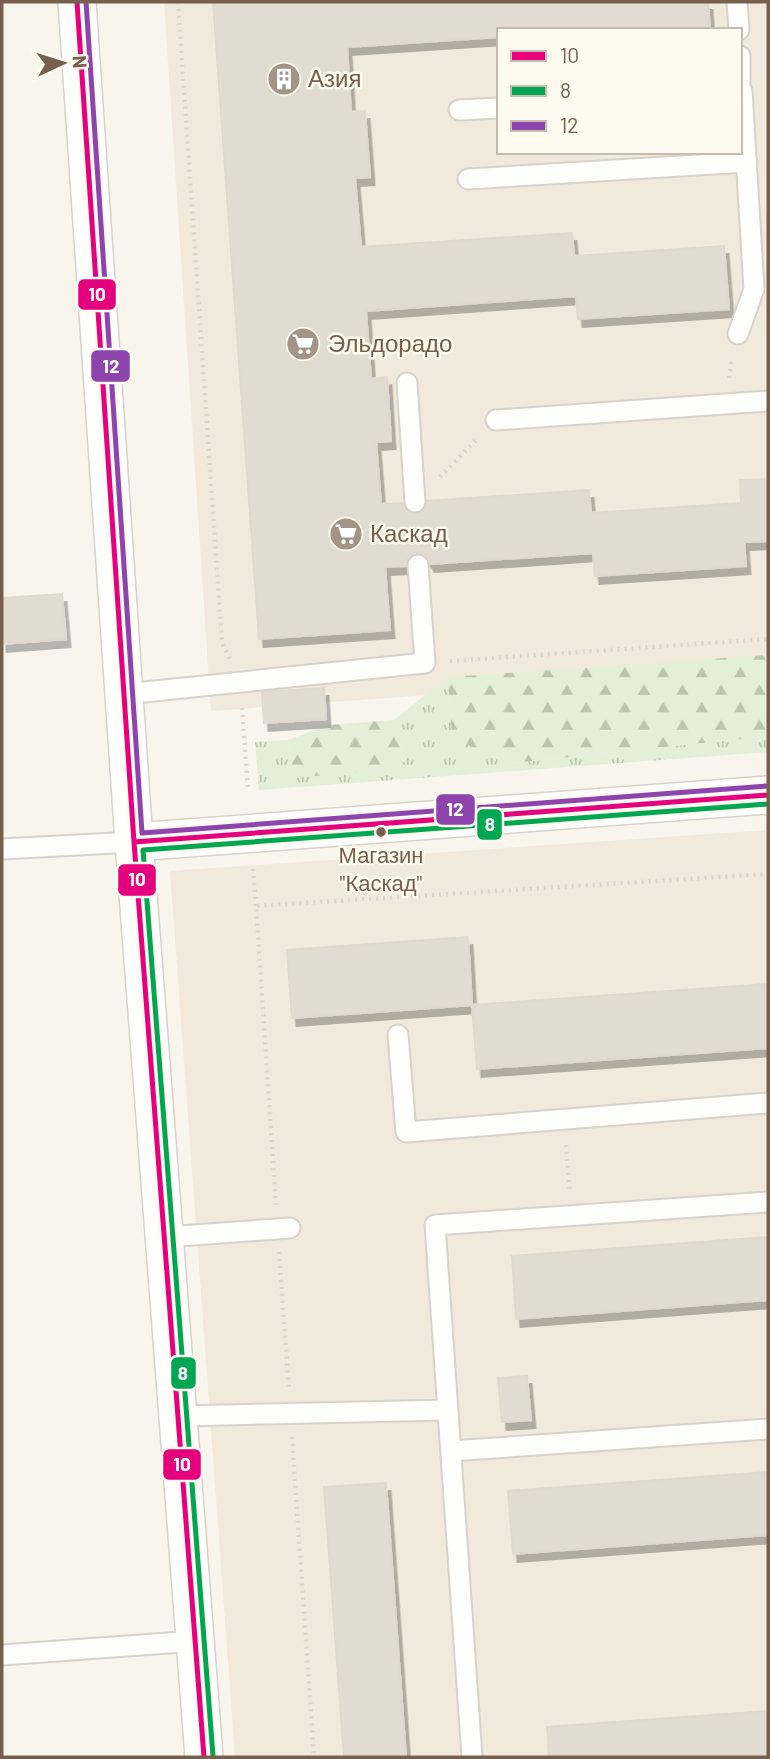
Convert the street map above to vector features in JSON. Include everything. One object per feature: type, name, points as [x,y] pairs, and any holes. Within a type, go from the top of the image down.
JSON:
[{"type":"street","points":[[77,2],[134,842],[204,1757]]},
{"type":"street","points":[[134,842],[768,795]]},
{"type":"lane","points":[[737,2],[739,28]]},
{"type":"lane","points":[[738,334],[754,289],[742,103]]},
{"type":"lane","points":[[459,110],[497,108]]},
{"type":"lane","points":[[468,179],[747,162]]},
{"type":"lane","points":[[407,383],[415,502]]},
{"type":"lane","points":[[496,420],[768,401]]},
{"type":"lane","points":[[125,695],[425,663],[418,565]]},
{"type":"lane","points":[[2,849],[134,842]]},
{"type":"lane","points":[[398,1035],[406,1132],[768,1103]]},
{"type":"lane","points":[[472,1757],[435,1225],[768,1202]]},
{"type":"lane","points":[[166,1237],[284,1228]]},
{"type":"lane","points":[[180,1416],[448,1410]]},
{"type":"lane","points":[[451,1451],[768,1429]]},
{"type":"lane","points":[[2,1655],[195,1641]]},
{"type":"path","points":[[178,2],[222,643],[240,682],[248,790]]},
{"type":"path","points":[[415,502],[496,420]]},
{"type":"path","points":[[425,663],[768,639]]},
{"type":"path","points":[[253,869],[284,1228],[291,1413],[314,1757]]},
{"type":"path","points":[[256,906],[768,874]]},
{"type":"path","points":[[565,1119],[571,1216]]},
{"type":"shaded area","points":[[164,2],[768,2],[768,670],[211,711]]},
{"type":"shaded area","points":[[768,830],[768,1757],[235,1757],[170,871]]},
{"type":"green space","points":[[768,655],[768,736],[513,763],[452,739],[448,677]]},
{"type":"green space","points":[[448,677],[452,739],[513,763],[768,736],[768,752],[259,790],[255,742],[288,740],[294,778],[405,761],[394,720]]},
{"type":"green space","points":[[394,720],[405,761],[384,770],[294,778],[288,740],[328,725]]},
{"type":"building","points":[[213,2],[708,2],[710,28],[497,28],[497,37],[347,47],[351,112],[365,111],[370,177],[355,178],[361,247],[572,233],[574,256],[724,246],[729,309],[578,319],[576,296],[366,311],[371,379],[387,377],[391,441],[376,442],[381,504],[403,503],[405,509],[415,514],[422,512],[427,501],[589,490],[591,513],[741,503],[740,480],[768,479],[768,541],[744,542],[746,566],[595,576],[593,553],[430,564],[424,554],[416,553],[407,559],[406,566],[385,567],[390,630],[259,639]]},
{"type":"building","points":[[62,594],[66,639],[2,644],[2,598]]},
{"type":"building","points":[[324,688],[326,719],[264,723],[262,692]]},
{"type":"building","points":[[468,937],[472,1005],[292,1018],[287,950]]},
{"type":"building","points":[[768,984],[768,1048],[477,1069],[472,1005]]},
{"type":"building","points":[[768,1237],[768,1300],[516,1319],[512,1256]]},
{"type":"building","points":[[527,1376],[531,1420],[502,1422],[498,1378]]},
{"type":"building","points":[[768,1472],[768,1535],[513,1554],[508,1491]]},
{"type":"building","points":[[386,1483],[406,1757],[344,1757],[324,1487]]},
{"type":"building","points":[[768,1711],[768,1757],[549,1757],[547,1727]]},
{"type":"transit line","name":"10","points":[[77,2],[134,842],[204,1757]]},
{"type":"transit line","name":"12","points":[[86,2],[142,833],[767,786]]},
{"type":"transit line","name":"10","points":[[134,842],[768,795]]},
{"type":"transit line","name":"8","points":[[213,1756],[143,850],[768,804]]},
{"type":"place","name":"Азия","points":[[284,79]]},
{"type":"place","name":"Эльдорадо","points":[[303,344]]},
{"type":"place","name":"Каскад","points":[[346,534]]},
{"type":"place","name":"Магазин \"Каскад\"","points":[[381,832]]}]
